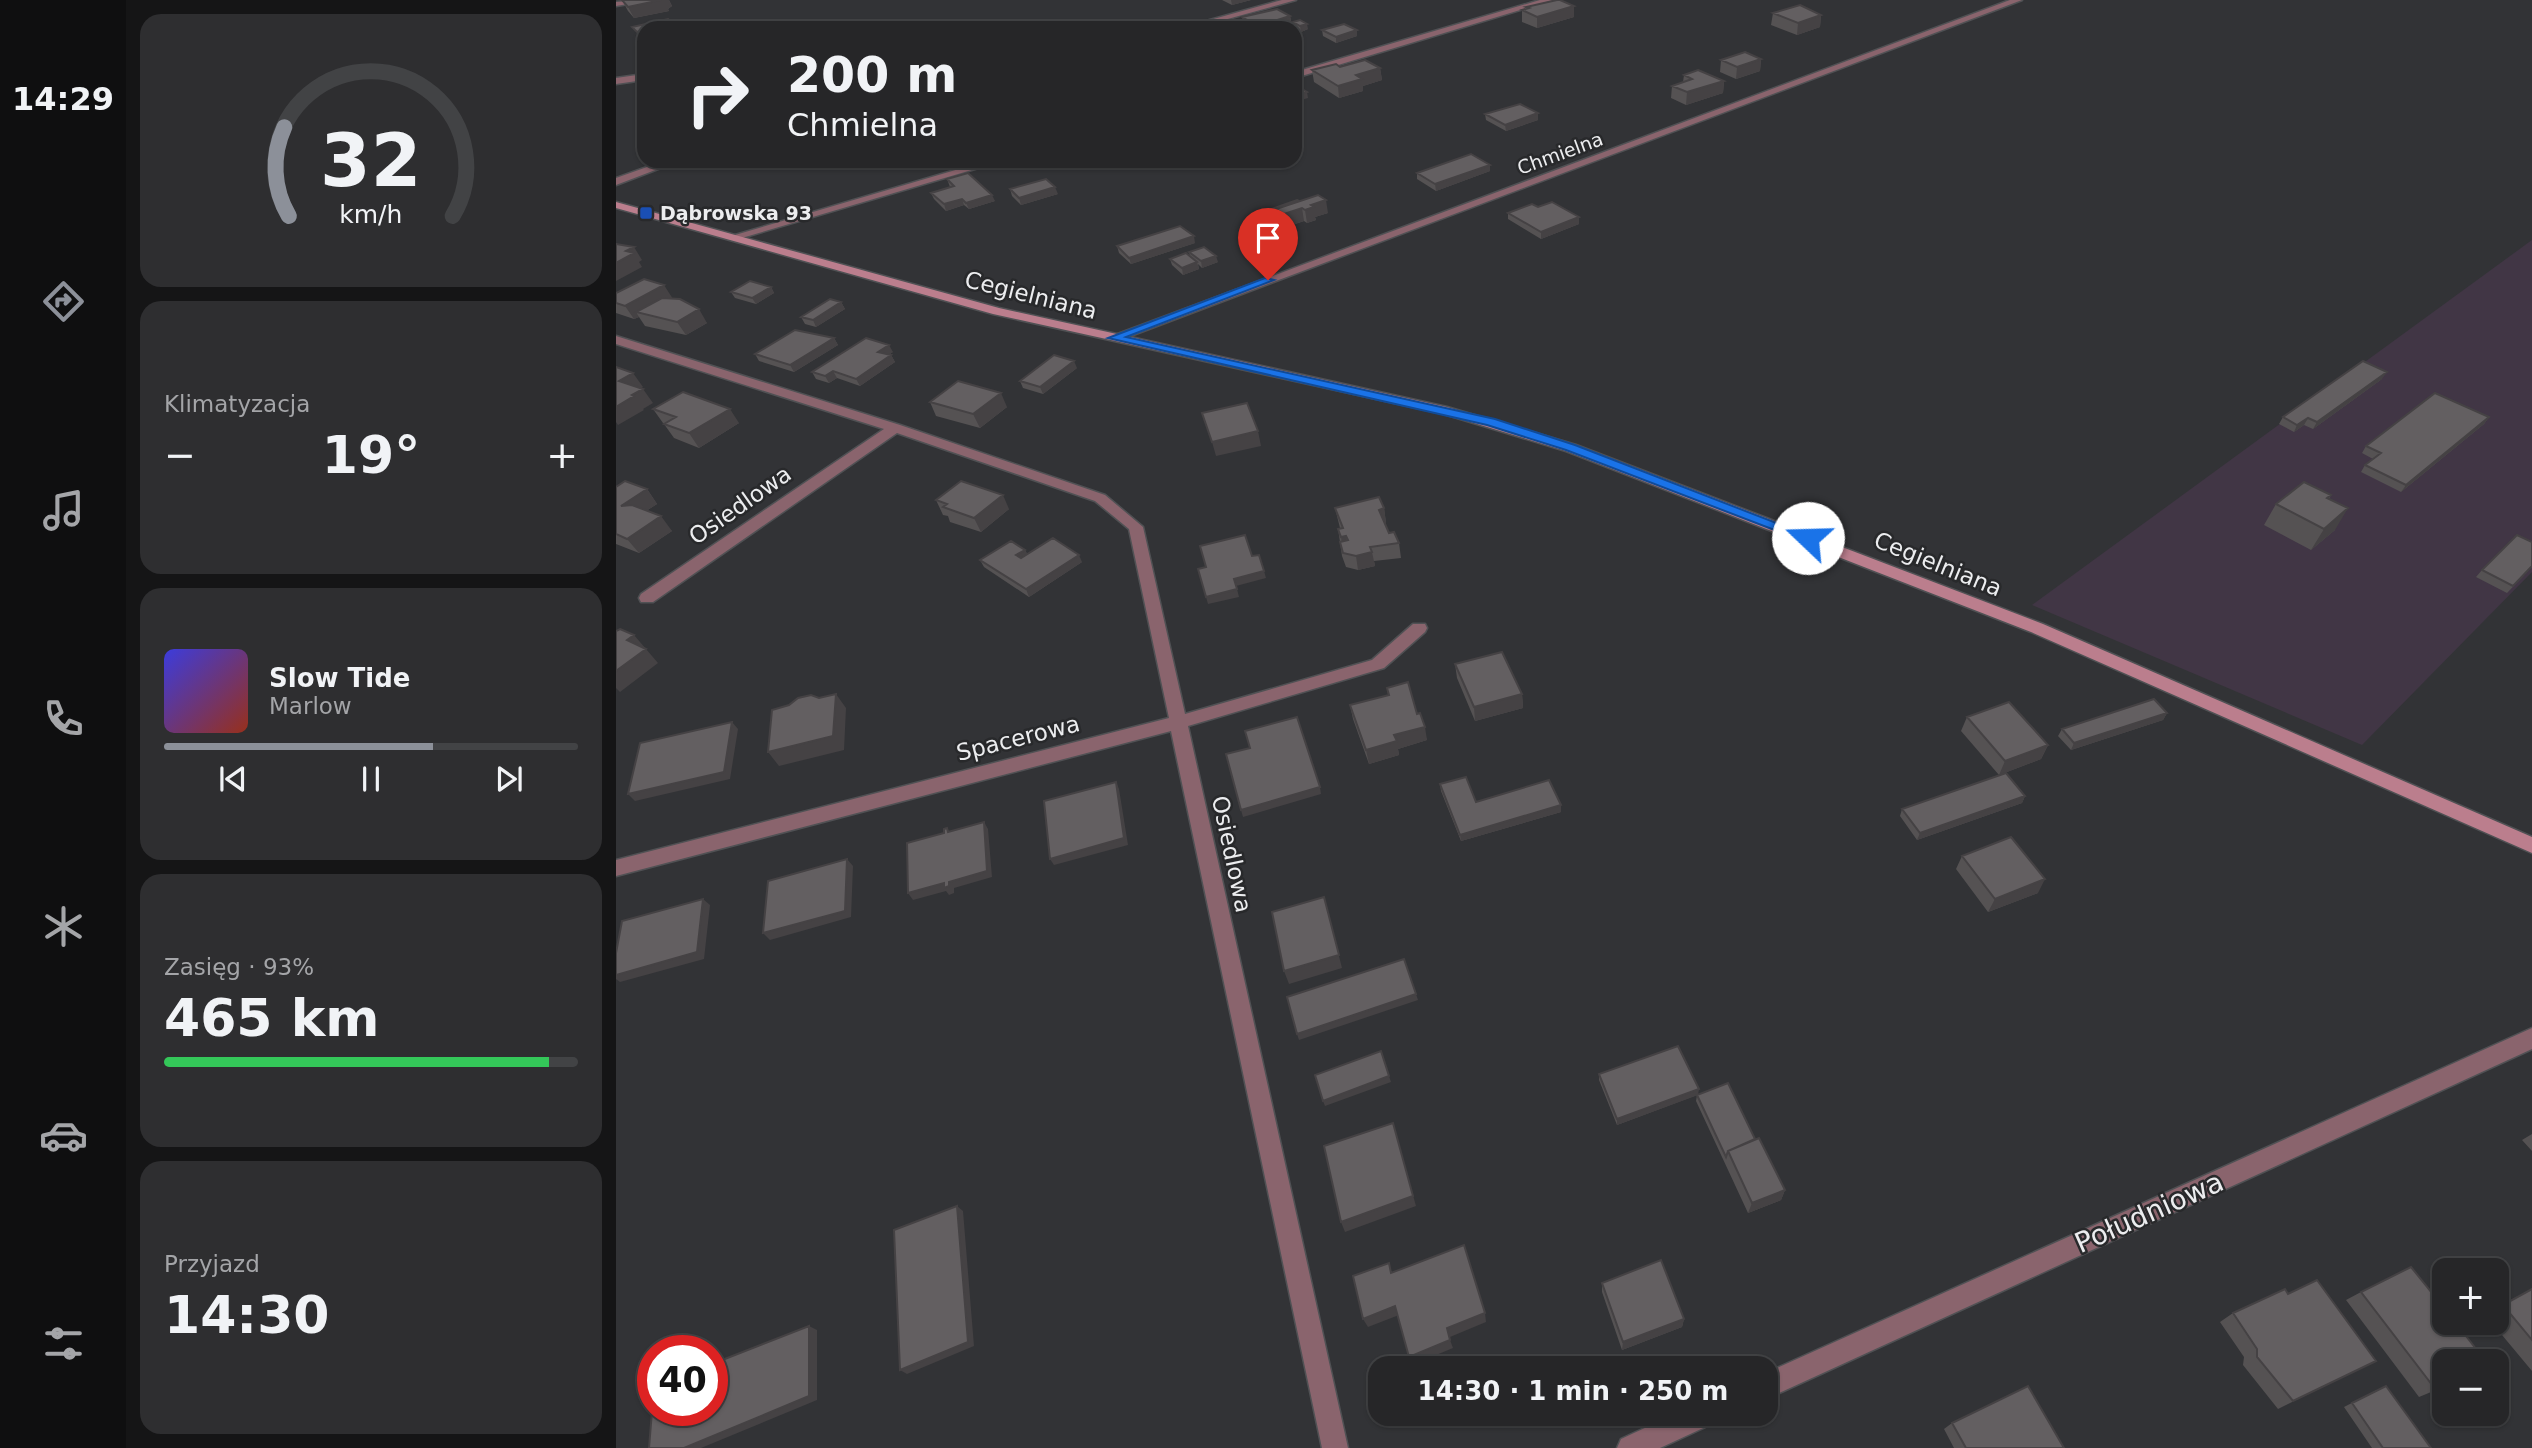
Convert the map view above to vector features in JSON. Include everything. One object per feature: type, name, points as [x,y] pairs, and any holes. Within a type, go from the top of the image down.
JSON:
[{"type":"street","points":[[616,4],[636,0]]},
{"type":"street","points":[[1212,21],[1292,0]]},
{"type":"street","points":[[1302,73],[1549,0]]},
{"type":"street","name":"Chmielna","points":[[1113,338],[2018,0]]},
{"type":"street","points":[[616,81],[637,78]]},
{"type":"street","points":[[616,182],[655,168]]},
{"type":"street","points":[[731,238],[973,168]]},
{"type":"street","name":"Cegielniana","points":[[616,205],[997,311],[1447,411],[1571,448],[2037,628],[2532,845]]},
{"type":"street","name":"Osiedlowa","points":[[616,340],[895,428],[1100,498],[1136,527],[1335,1448]]},
{"type":"street","name":"Osiedlowa","points":[[647,598],[895,428]]},
{"type":"street","name":"Spacerowa","points":[[616,868],[1179,722],[1378,664],[1419,628]]},
{"type":"street","name":"Południowa","points":[[1778,1381],[2532,1038]]},
{"type":"street","points":[[1630,1448],[1679,1426]]},
{"type":"shaded area","points":[[2532,240],[2532,572],[2362,745],[2032,605]]},
{"type":"building","points":[[622,0],[661,0],[628,7]]},
{"type":"building","points":[[1557,0],[1574,6],[1537,17],[1522,10],[1529,8],[1526,7]]},
{"type":"building","points":[[1800,5],[1821,15],[1798,23],[1773,13]]},
{"type":"building","points":[[1277,9],[1290,16],[1274,21],[1249,21],[1242,17]]},
{"type":"building","points":[[1344,24],[1357,30],[1336,37],[1322,30]]},
{"type":"building","points":[[1745,52],[1761,59],[1737,67],[1721,60]]},
{"type":"building","points":[[1365,60],[1380,68],[1356,75],[1362,79],[1338,86],[1312,70],[1336,64],[1340,67]]},
{"type":"building","points":[[1698,70],[1724,81],[1687,92],[1672,86],[1692,79],[1684,75]]},
{"type":"building","points":[[1520,104],[1538,113],[1505,125],[1485,114]]},
{"type":"building","points":[[1471,154],[1490,165],[1435,184],[1417,173]]},
{"type":"building","points":[[968,173],[992,195],[966,203],[962,199],[944,204],[931,193],[954,186],[947,179]]},
{"type":"building","points":[[1046,179],[1055,187],[1019,198],[1010,189]]},
{"type":"building","points":[[1318,195],[1326,200],[1305,210],[1302,208],[1284,214],[1276,209]]},
{"type":"building","points":[[1299,201],[1276,209],[1277,216],[1269,210]]},
{"type":"building","points":[[1552,202],[1579,217],[1541,232],[1508,213],[1532,204],[1538,207]]},
{"type":"building","points":[[1180,226],[1194,236],[1129,258],[1117,246]]},
{"type":"building","points":[[616,244],[634,247],[626,251],[634,253],[616,263]]},
{"type":"building","points":[[1204,247],[1216,256],[1201,261],[1189,252]]},
{"type":"building","points":[[1186,253],[1197,262],[1182,268],[1170,259]]},
{"type":"building","points":[[644,279],[664,285],[625,306],[616,303],[616,293]]},
{"type":"building","points":[[750,281],[771,287],[752,298],[731,292]]},
{"type":"building","points":[[662,298],[680,299],[699,309],[677,322],[636,312]]},
{"type":"building","points":[[830,299],[841,302],[813,320],[801,317]]},
{"type":"building","points":[[795,330],[834,338],[790,365],[755,354]]},
{"type":"building","points":[[866,338],[889,345],[878,352],[891,355],[856,379],[833,371],[825,376],[812,372]]},
{"type":"building","points":[[1054,355],[1074,361],[1040,387],[1020,381]]},
{"type":"building","points":[[2363,361],[2387,372],[2317,422],[2308,418],[2297,425],[2283,417]]},
{"type":"building","points":[[616,367],[633,373],[619,381],[643,389],[616,407]]},
{"type":"building","points":[[958,381],[1001,393],[973,414],[930,402]]},
{"type":"building","points":[[683,392],[730,409],[689,433],[664,424],[676,417],[653,409]]},
{"type":"building","points":[[2435,393],[2489,417],[2406,485],[2365,465],[2381,453],[2366,446]]},
{"type":"building","points":[[1247,403],[1258,431],[1212,442],[1202,413]]},
{"type":"building","points":[[625,481],[647,489],[621,506],[632,505],[661,516],[627,539],[616,534],[616,487]]},
{"type":"building","points":[[961,481],[1003,495],[974,518],[943,507],[947,504],[936,500]]},
{"type":"building","points":[[2304,482],[2331,495],[2327,498],[2348,508],[2324,529],[2276,504]]},
{"type":"building","points":[[1379,497],[1384,508],[1379,510],[1389,533],[1394,532],[1399,543],[1370,547],[1372,552],[1356,556],[1343,553],[1340,542],[1348,540],[1346,536],[1341,537],[1338,529],[1343,528],[1335,508]]},
{"type":"building","points":[[1245,535],[1252,556],[1259,555],[1264,571],[1234,579],[1237,589],[1206,597],[1198,569],[1206,567],[1200,546]]},
{"type":"building","points":[[2517,535],[2532,542],[2532,566],[2513,586],[2482,570]]},
{"type":"building","points":[[1053,538],[1079,555],[1026,589],[980,560],[1011,541],[1025,550],[1016,555],[1021,558]]},
{"type":"building","points":[[620,629],[634,635],[627,640],[646,649],[616,671],[616,631]]},
{"type":"building","points":[[1502,652],[1522,694],[1474,707],[1455,664]]},
{"type":"building","points":[[1408,682],[1417,714],[1420,713],[1425,727],[1394,735],[1397,741],[1366,750],[1350,705],[1389,695],[1387,688]]},
{"type":"building","points":[[836,694],[833,736],[768,752],[772,710],[789,705],[798,698],[811,695],[819,698]]},
{"type":"building","points":[[2154,699],[2167,713],[2074,743],[2062,729]]},
{"type":"building","points":[[2009,702],[2048,745],[2005,761],[1967,717]]},
{"type":"building","points":[[1297,717],[1320,787],[1241,810],[1226,754],[1250,748],[1245,731]]},
{"type":"building","points":[[732,722],[724,772],[628,794],[640,743]]},
{"type":"building","points":[[2006,773],[2025,796],[1920,833],[1902,809]]},
{"type":"building","points":[[1466,777],[1476,802],[1549,780],[1561,805],[1460,835],[1440,784]]},
{"type":"building","points":[[1116,782],[1124,838],[1050,859],[1044,801]]},
{"type":"building","points":[[984,822],[987,871],[949,882],[949,886],[944,888],[944,883],[908,893],[907,843],[944,833],[947,828],[948,832]]},
{"type":"building","points":[[2011,837],[2045,879],[1995,899],[1962,856]]},
{"type":"building","points":[[847,859],[845,911],[763,933],[768,881]]},
{"type":"building","points":[[1324,897],[1339,955],[1284,971],[1272,912]]},
{"type":"building","points":[[703,899],[697,952],[616,975],[616,953],[622,921]]},
{"type":"building","points":[[1404,959],[1416,994],[1297,1034],[1287,997]]},
{"type":"building","points":[[1678,1046],[1699,1089],[1617,1119],[1599,1074]]},
{"type":"building","points":[[1381,1051],[1389,1076],[1323,1101],[1315,1075]]},
{"type":"building","points":[[1728,1083],[1755,1139],[1728,1151],[1726,1157],[1697,1095]]},
{"type":"building","points":[[1393,1123],[1413,1196],[1341,1222],[1324,1146]]},
{"type":"building","points":[[1759,1138],[1785,1190],[1752,1203],[1728,1151]]},
{"type":"building","points":[[957,1206],[968,1342],[900,1370],[894,1230]]},
{"type":"building","points":[[1464,1245],[1485,1313],[1447,1328],[1450,1340],[1409,1356],[1395,1306],[1363,1319],[1353,1276],[1389,1263],[1391,1273]]},
{"type":"building","points":[[1661,1260],[1684,1319],[1623,1342],[1602,1283]]},
{"type":"building","points":[[2411,1267],[2432,1293],[2432,1335],[2465,1335],[2476,1349],[2432,1349],[2432,1385],[2361,1292]]},
{"type":"building","points":[[2317,1280],[2376,1361],[2293,1401],[2257,1357],[2257,1349],[2233,1313],[2285,1289],[2288,1294]]},
{"type":"building","points":[[2532,1289],[2532,1340],[2509,1312],[2509,1302]]},
{"type":"building","points":[[809,1326],[809,1396],[684,1448],[649,1448],[651,1426],[728,1426],[728,1358]]},
{"type":"building","points":[[2028,1386],[2064,1448],[1966,1448],[1952,1423]]},
{"type":"building","points":[[2386,1386],[2431,1448],[2383,1448],[2352,1403]]},
{"type":"place","name":"Dąbrowska 93","points":[[646,213]]},
{"type":"route","points":[[1268,280],[1113,338],[1491,422],[1571,448],[1808,538]]}]
